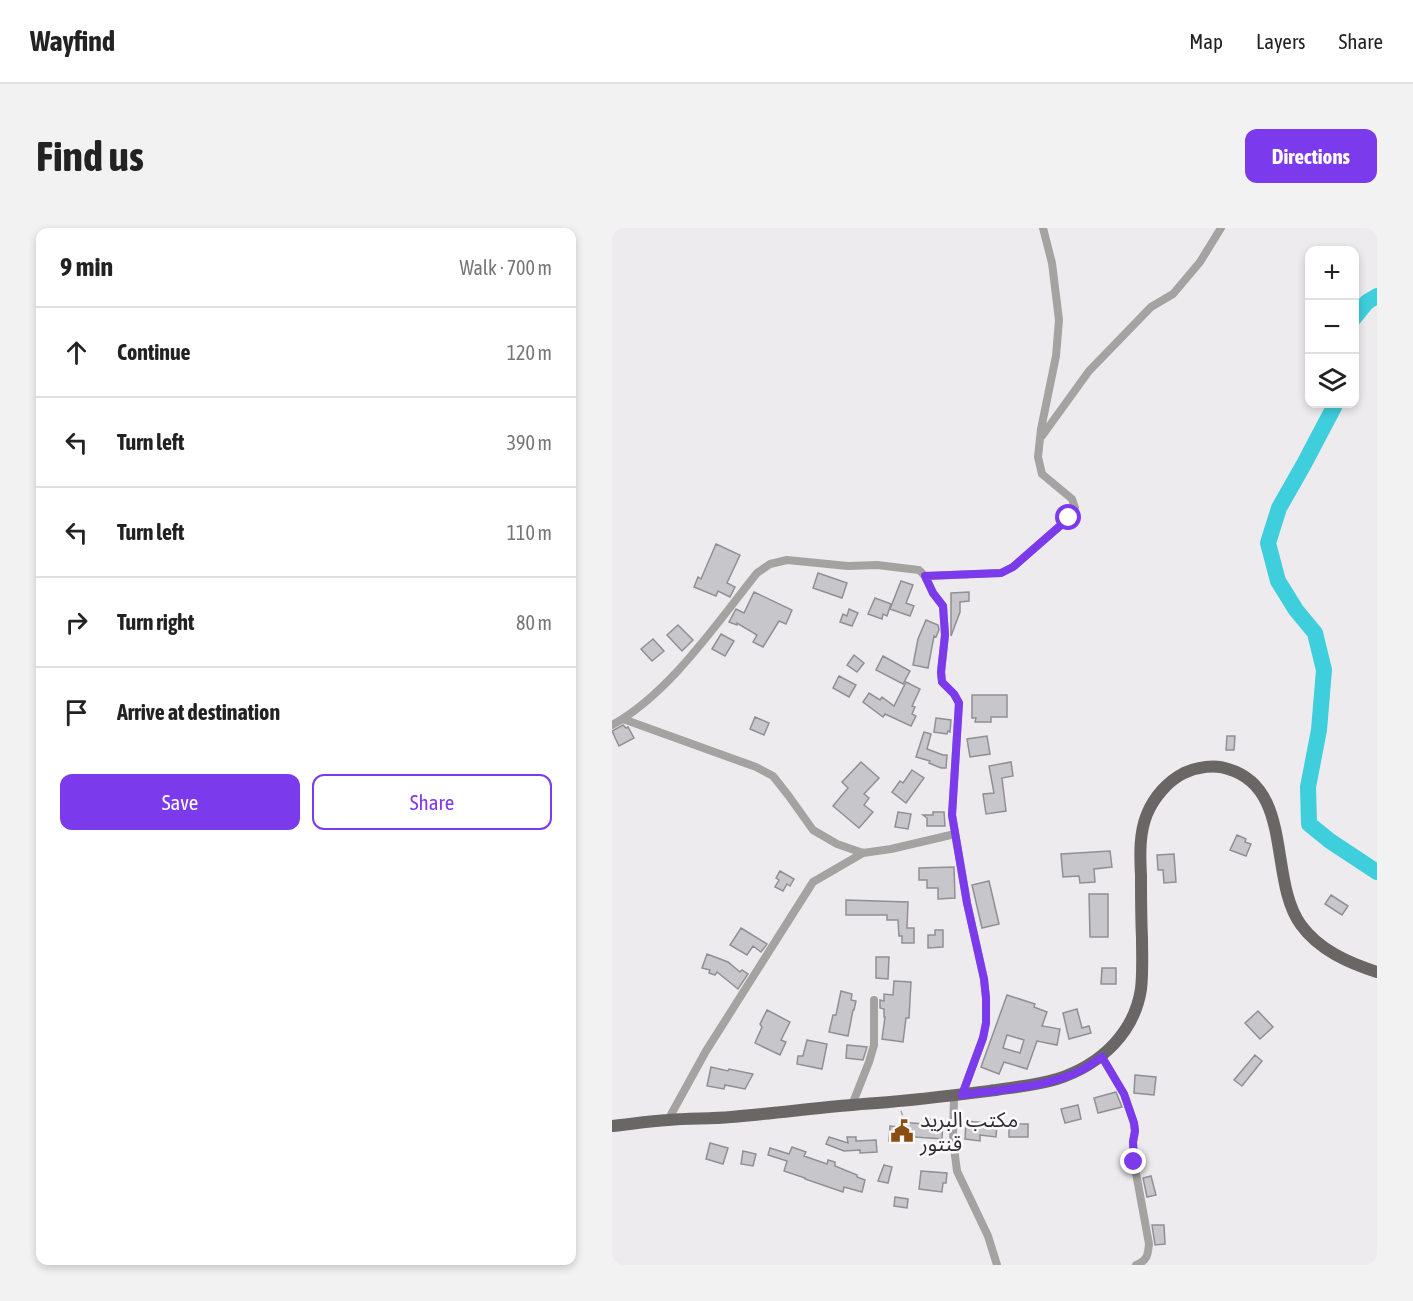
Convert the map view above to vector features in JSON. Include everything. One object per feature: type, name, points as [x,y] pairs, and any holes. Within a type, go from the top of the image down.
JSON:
[{"type":"main road","points":[[612,1126],[668,1120],[726,1118],[958,1095],[1031,1085],[1082,1070],[1102,1057],[1117,1041],[1135,1010],[1143,973],[1140,861],[1142,831],[1146,815],[1154,799],[1179,776],[1192,770],[1218,766],[1229,769],[1241,774],[1261,791],[1274,821],[1287,896],[1299,923],[1318,944],[1329,951],[1377,972]]},
{"type":"street","points":[[925,576],[1001,573],[1013,567],[1069,518],[1074,508],[1072,499],[1042,474],[1038,457],[1056,356],[1059,320],[1052,263],[1043,228]]},
{"type":"street","points":[[1041,438],[1089,371],[1151,307],[1173,294],[1200,262],[1221,228]]},
{"type":"street","points":[[612,725],[623,719],[677,672],[757,573],[770,564],[787,560],[848,566],[877,565],[919,570],[925,576],[933,593],[943,606],[945,635],[942,682],[959,703],[952,815],[986,998],[986,1023],[983,1038],[958,1095],[953,1140],[957,1171],[988,1236],[998,1265]]},
{"type":"street","points":[[623,719],[756,767],[773,776],[813,830],[837,844],[863,853]]},
{"type":"street","points":[[668,1120],[706,1052],[813,882],[863,853],[955,834]]},
{"type":"street","points":[[852,1105],[870,1062],[874,1045],[874,1000]]},
{"type":"street","points":[[1102,1057],[1124,1094],[1134,1123],[1134,1162],[1149,1244],[1145,1261],[1136,1265]]},
{"type":"building","points":[[716,544],[740,555],[727,583],[735,587],[730,597],[718,591],[716,596],[694,587],[698,577],[701,579]]},
{"type":"building","points":[[818,573],[847,583],[842,598],[813,588]]},
{"type":"building","points":[[901,581],[913,585],[906,603],[914,606],[910,616],[890,609]]},
{"type":"building","points":[[754,592],[792,610],[786,624],[779,621],[763,647],[753,642],[757,635],[737,623],[737,625],[729,622],[736,609],[744,613]]},
{"type":"building","points":[[969,592],[969,601],[960,602],[960,612],[951,636],[951,593]]},
{"type":"building","points":[[875,598],[891,604],[887,616],[883,614],[882,619],[868,614]]},
{"type":"building","points":[[849,609],[858,613],[852,626],[840,622],[843,614],[847,616]]},
{"type":"building","points":[[926,620],[938,625],[939,630],[936,637],[934,636],[928,668],[913,665],[918,639]]},
{"type":"building","points":[[678,625],[693,640],[682,651],[667,635]]},
{"type":"building","points":[[721,634],[734,641],[725,656],[712,649]]},
{"type":"building","points":[[653,639],[664,651],[652,661],[641,649]]},
{"type":"building","points":[[854,655],[864,663],[857,672],[847,665]]},
{"type":"building","points":[[883,656],[910,671],[903,684],[876,670]]},
{"type":"building","points":[[839,676],[856,685],[849,697],[833,688]]},
{"type":"building","points":[[906,682],[920,689],[912,706],[915,707],[912,714],[916,716],[911,726],[885,714],[883,717],[863,702],[869,693],[880,700],[882,697],[894,706]]},
{"type":"building","points":[[972,695],[1007,695],[1007,717],[991,717],[991,722],[975,722],[976,718],[972,718]]},
{"type":"building","points":[[755,717],[769,723],[764,735],[750,729]]},
{"type":"building","points":[[936,718],[951,720],[950,732],[948,731],[947,734],[934,732]]},
{"type":"building","points":[[623,725],[628,727],[634,738],[619,746],[612,731]]},
{"type":"building","points":[[924,732],[931,734],[927,749],[947,755],[946,768],[916,757]]},
{"type":"building","points":[[987,736],[990,754],[970,757],[967,739]]},
{"type":"building","points":[[1227,736],[1235,736],[1234,750],[1226,750]]},
{"type":"building","points":[[861,762],[879,778],[864,794],[869,798],[864,805],[873,812],[859,828],[833,806],[848,788],[842,782]]},
{"type":"building","points":[[1011,762],[1013,776],[1002,778],[1006,811],[986,814],[983,794],[994,793],[989,766]]},
{"type":"building","points":[[912,770],[924,778],[906,803],[892,792],[900,781],[903,783]]},
{"type":"building","points":[[898,812],[911,814],[908,829],[895,827]]},
{"type":"building","points":[[933,812],[944,812],[945,826],[927,826],[927,818],[923,815],[933,815]]},
{"type":"building","points":[[1237,835],[1251,844],[1246,856],[1230,850]]},
{"type":"building","points":[[1110,851],[1112,867],[1094,869],[1095,882],[1080,883],[1079,876],[1063,877],[1061,854]]},
{"type":"building","points":[[1174,854],[1176,882],[1164,883],[1163,870],[1158,870],[1157,855]]},
{"type":"building","points":[[954,867],[955,898],[938,899],[938,888],[927,888],[927,880],[919,880],[919,868]]},
{"type":"building","points":[[780,871],[794,879],[783,891],[775,887]]},
{"type":"building","points":[[989,881],[999,924],[982,928],[972,885]]},
{"type":"building","points":[[1089,894],[1108,894],[1108,937],[1090,937]]},
{"type":"building","points":[[1331,895],[1348,906],[1342,915],[1325,904]]},
{"type":"building","points":[[846,900],[908,902],[907,928],[914,928],[914,943],[902,943],[898,920],[887,920],[887,915],[846,915]]},
{"type":"building","points":[[741,928],[767,944],[761,952],[753,946],[747,955],[730,945]]},
{"type":"building","points":[[935,930],[943,930],[943,947],[928,948],[928,935],[935,935]]},
{"type":"building","points":[[707,954],[728,962],[740,972],[742,970],[748,974],[738,989],[717,972],[715,975],[709,973],[710,970],[702,968]]},
{"type":"building","points":[[876,957],[889,957],[888,979],[876,978]]},
{"type":"building","points":[[1102,968],[1116,968],[1116,984],[1101,984]]},
{"type":"building","points":[[894,981],[911,982],[909,1018],[906,1018],[903,1042],[882,1039],[885,1017],[884,1009],[880,1008],[880,1000],[884,1001],[884,994],[893,995]]},
{"type":"building","points":[[841,991],[852,994],[851,1000],[856,1001],[848,1036],[829,1032],[833,1015],[836,1015]]},
{"type":"building","points":[[1007,995],[1035,1004],[1034,1007],[1047,1012],[1042,1026],[1060,1029],[1057,1045],[1037,1041],[1027,1069],[1004,1062],[999,1074],[981,1067]],"holes":[[[1007,1035],[1024,1040],[1020,1053],[1003,1048]]]},
{"type":"building","points":[[1077,1009],[1082,1028],[1089,1026],[1091,1033],[1069,1039],[1063,1013]]},
{"type":"building","points":[[767,1010],[790,1022],[781,1040],[786,1042],[780,1055],[755,1043]]},
{"type":"building","points":[[1258,1011],[1273,1027],[1260,1039],[1245,1023]]},
{"type":"building","points":[[807,1040],[827,1044],[822,1069],[797,1064],[798,1056],[803,1056]]},
{"type":"building","points":[[847,1045],[867,1047],[863,1060],[846,1058]]},
{"type":"building","points":[[1255,1055],[1262,1061],[1242,1086],[1234,1080]]},
{"type":"building","points":[[711,1067],[753,1074],[745,1089],[725,1085],[724,1089],[707,1086]]},
{"type":"building","points":[[1135,1075],[1156,1077],[1154,1095],[1134,1093]]},
{"type":"building","points":[[1116,1092],[1122,1107],[1098,1113],[1094,1098]]},
{"type":"building","points":[[1078,1105],[1081,1119],[1065,1123],[1061,1109]]},
{"type":"building","points":[[926,1119],[943,1120],[942,1139],[901,1136],[900,1141],[889,1141],[890,1126],[899,1127],[900,1122],[925,1124]]},
{"type":"building","points":[[966,1121],[997,1124],[996,1137],[980,1135],[980,1141],[965,1139]]},
{"type":"building","points":[[1009,1124],[1028,1124],[1028,1137],[1009,1137]]},
{"type":"building","points":[[829,1137],[848,1143],[847,1137],[856,1137],[856,1141],[876,1140],[877,1152],[844,1151],[826,1144]]},
{"type":"building","points":[[710,1143],[728,1148],[723,1164],[706,1159]]},
{"type":"building","points":[[792,1147],[806,1152],[804,1156],[827,1164],[828,1160],[835,1162],[835,1166],[865,1180],[862,1192],[844,1187],[843,1192],[784,1171],[787,1161],[768,1155],[770,1148],[789,1154]]},
{"type":"building","points":[[743,1151],[756,1154],[753,1166],[741,1164]]},
{"type":"building","points":[[884,1165],[892,1167],[888,1183],[878,1181]]},
{"type":"building","points":[[921,1171],[947,1173],[942,1192],[919,1189]]},
{"type":"building","points":[[1151,1176],[1156,1195],[1147,1197],[1143,1178]]},
{"type":"building","points":[[895,1197],[908,1199],[907,1208],[894,1206]]},
{"type":"building","points":[[1152,1225],[1164,1225],[1165,1244],[1155,1245]]},
{"type":"waterway","points":[[1359,312],[1367,302],[1377,296]]},
{"type":"waterway","points":[[1333,408],[1279,508],[1268,543],[1278,581],[1296,610],[1315,633],[1324,670],[1319,730],[1308,787],[1309,824],[1377,872]]},
{"type":"place","name":"مكتب البريد قنتور","points":[[902,1131]]},
{"type":"route","points":[[1069,518],[1013,567],[1001,573],[925,576],[933,593],[943,606],[945,635],[942,682],[959,703],[952,815],[986,998],[986,1023],[983,1038],[962,1095],[1057,1079],[1082,1070],[1102,1057],[1124,1094],[1134,1123],[1134,1162]]}]
